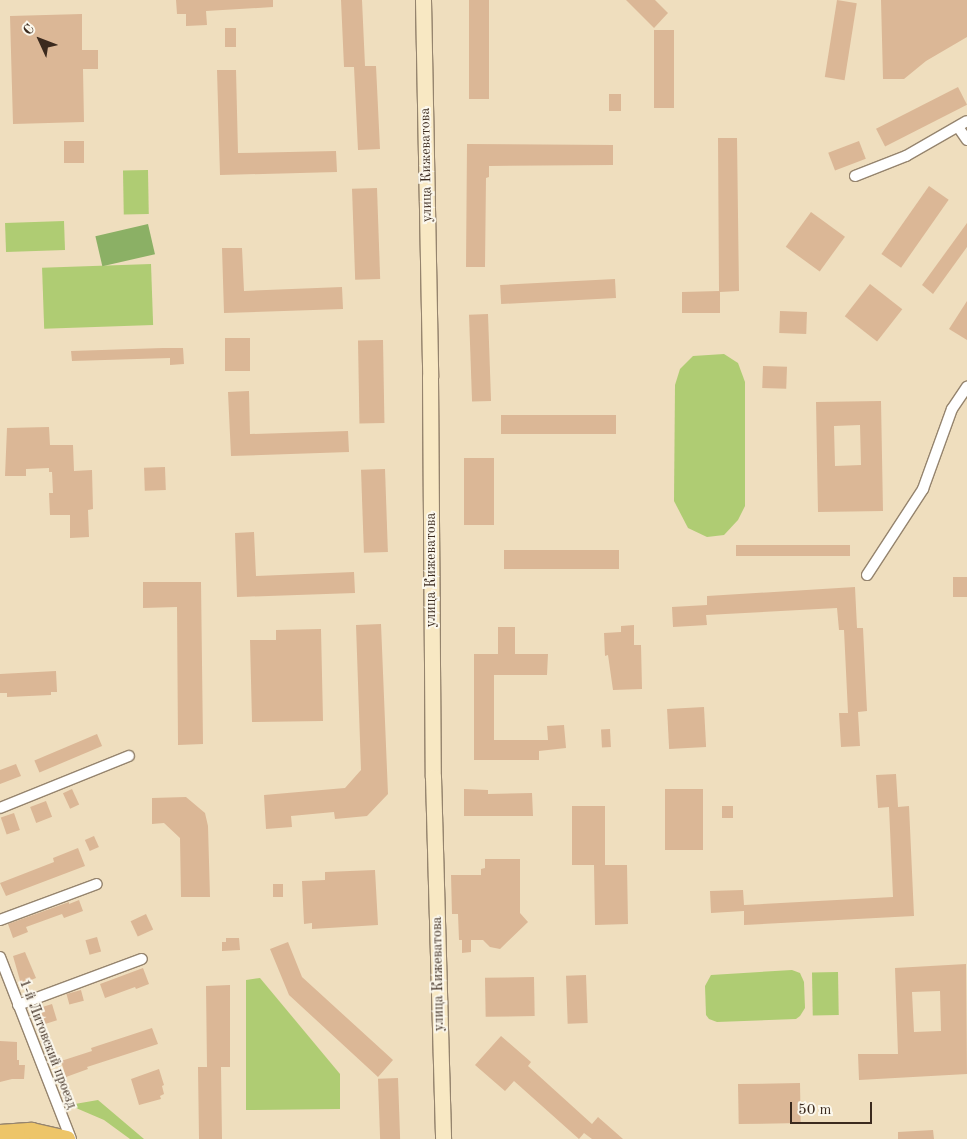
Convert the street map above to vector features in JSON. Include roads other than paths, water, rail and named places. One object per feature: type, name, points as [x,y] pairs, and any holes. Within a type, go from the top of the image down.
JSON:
[{"type":"main road","name":"улица Кижеватова","points":[[423,0],[430,377],[433,777],[443,1139]]},
{"type":"main road","points":[[0,1133],[32,1131],[68,1139]]},
{"type":"street","points":[[855,176],[906,156],[962,124],[967,140]]},
{"type":"street","points":[[867,575],[923,490],[952,409],[967,387]]},
{"type":"street","points":[[0,808],[129,756]]},
{"type":"street","points":[[0,920],[97,884]]},
{"type":"street","name":"1-й Литовский проезд","points":[[0,957],[71,1139]]},
{"type":"street","points":[[18,1006],[142,959]]}]
